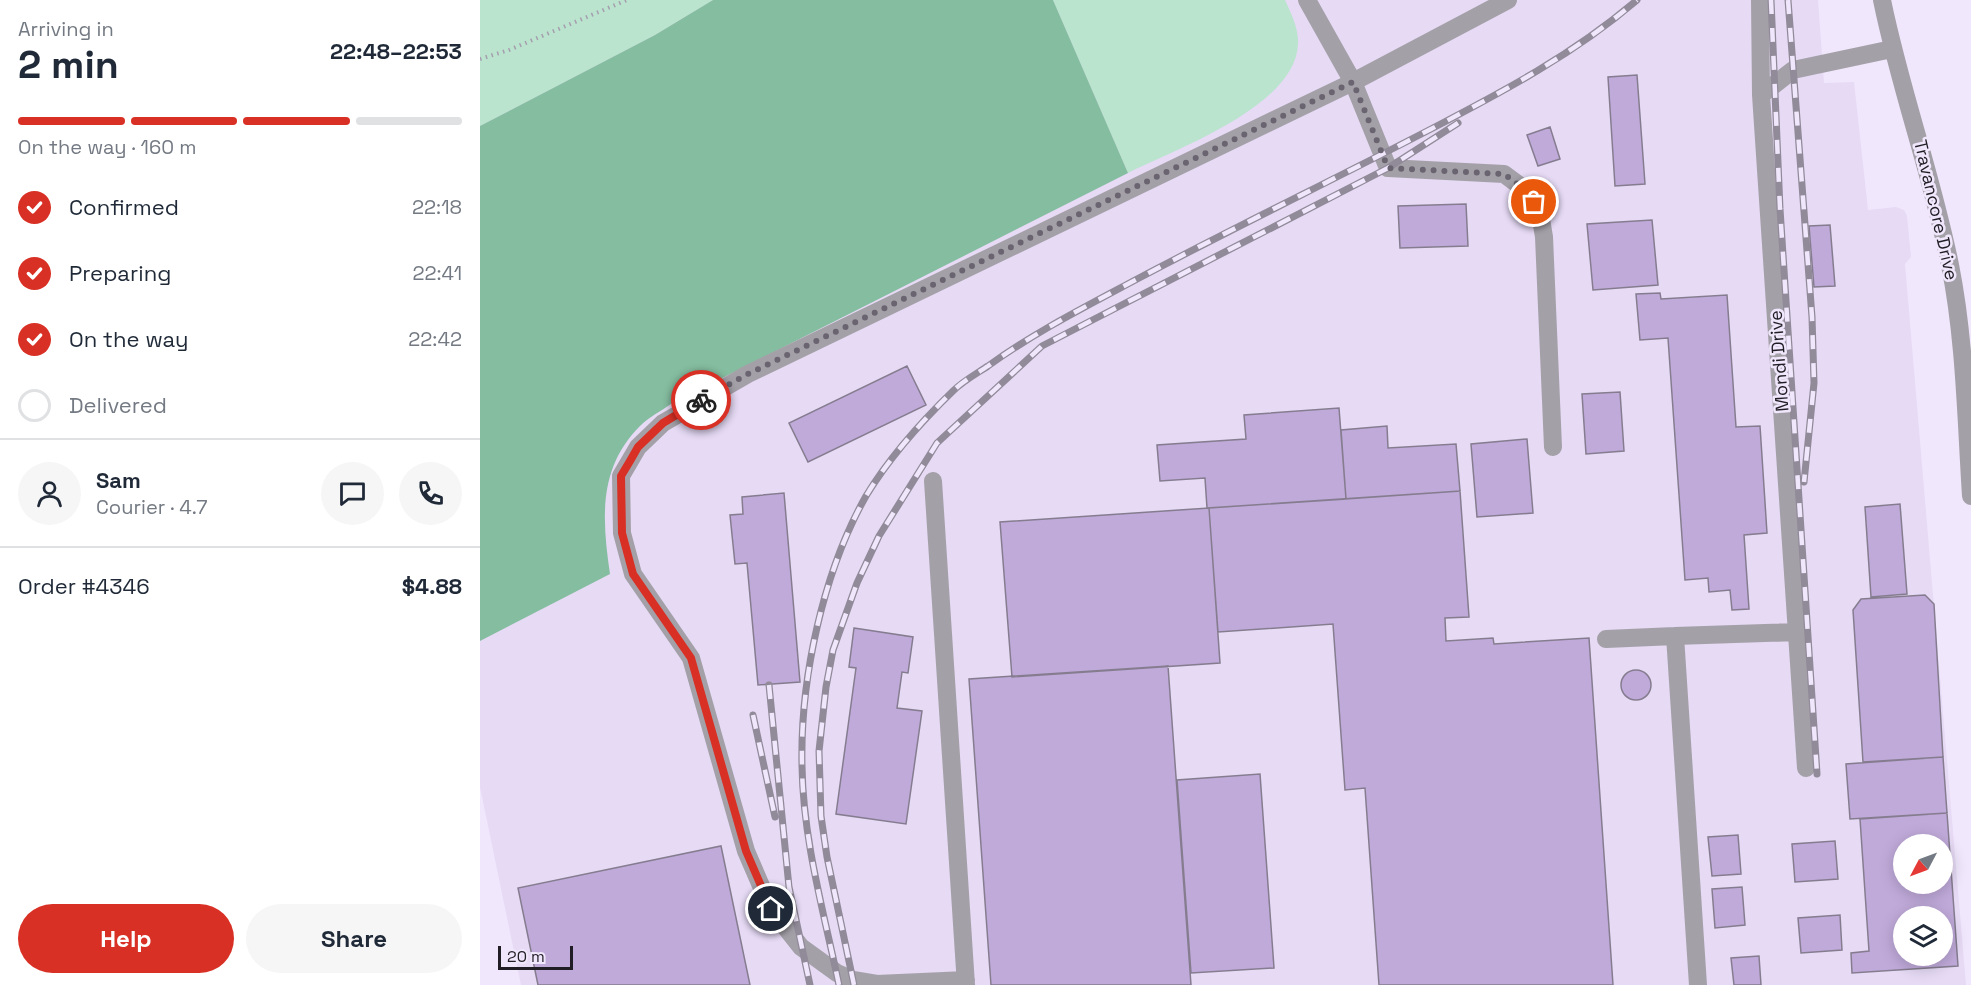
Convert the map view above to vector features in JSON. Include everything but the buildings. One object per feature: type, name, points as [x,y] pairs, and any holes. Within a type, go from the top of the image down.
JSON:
[{"type":"street","points":[[1307,0],[1353,82],[1388,168],[1504,174],[1527,191],[1540,213],[1544,237],[1553,447]]},
{"type":"street","points":[[933,481],[966,982],[877,984],[853,980],[837,973],[801,946],[771,909],[746,851],[691,658],[633,574],[622,533],[621,476],[638,447],[663,423],[748,374],[1353,82],[1508,0]]},
{"type":"street","name":"Mondi Drive","points":[[1760,0],[1761,96],[1806,768]]},
{"type":"street","name":"Travancore Drive","points":[[1882,0],[1892,49],[1915,120],[1950,264],[1959,320],[1971,496]]},
{"type":"street","points":[[1761,96],[1793,70],[1892,49]]},
{"type":"street","points":[[1606,639],[1797,632]]},
{"type":"street","points":[[1675,636],[1698,985]]},
{"type":"path","points":[[480,59],[509,50],[627,0]]},
{"type":"shaded area","points":[[480,0],[1818,0],[1824,83],[1854,82],[1868,210],[1896,207],[1904,210],[1907,216],[1911,257],[1905,264],[1966,985],[521,985],[480,787]]},
{"type":"green space","points":[[480,0],[713,0],[655,35],[480,126]]},
{"type":"green space","points":[[713,0],[1053,0],[1128,173],[671,404],[651,417],[626,442],[616,459],[610,477],[606,495],[605,534],[610,574],[480,641],[480,126],[655,35]]},
{"type":"green space","points":[[1053,0],[1285,0],[1296,27],[1298,44],[1292,66],[1277,87],[1256,106],[1202,138],[1128,173]]},
{"type":"railway","points":[[839,985],[815,876],[806,821],[802,766],[805,698],[817,627],[838,558],[866,496],[895,454],[957,387],[1038,334],[1162,266],[1512,86],[1588,38],[1637,0]]},
{"type":"railway","points":[[1771,0],[1780,209],[1817,774]]},
{"type":"railway","points":[[1788,0],[1812,317],[1814,383],[1804,482]]},
{"type":"railway","points":[[854,985],[827,857],[821,816],[819,751],[826,687],[833,650],[857,583],[879,536],[937,443],[1042,346],[1388,168],[1458,123]]},
{"type":"railway","points":[[769,685],[789,887],[810,985]]},
{"type":"railway","points":[[753,715],[775,817]]},
{"type":"way so far","points":[[701,400],[748,374],[1353,82],[1384,153],[1388,168],[1504,174],[1527,191],[1534,202]]},
{"type":"route","points":[[701,400],[663,423],[638,447],[621,476],[622,533],[633,574],[691,658],[746,851],[771,909]]}]
